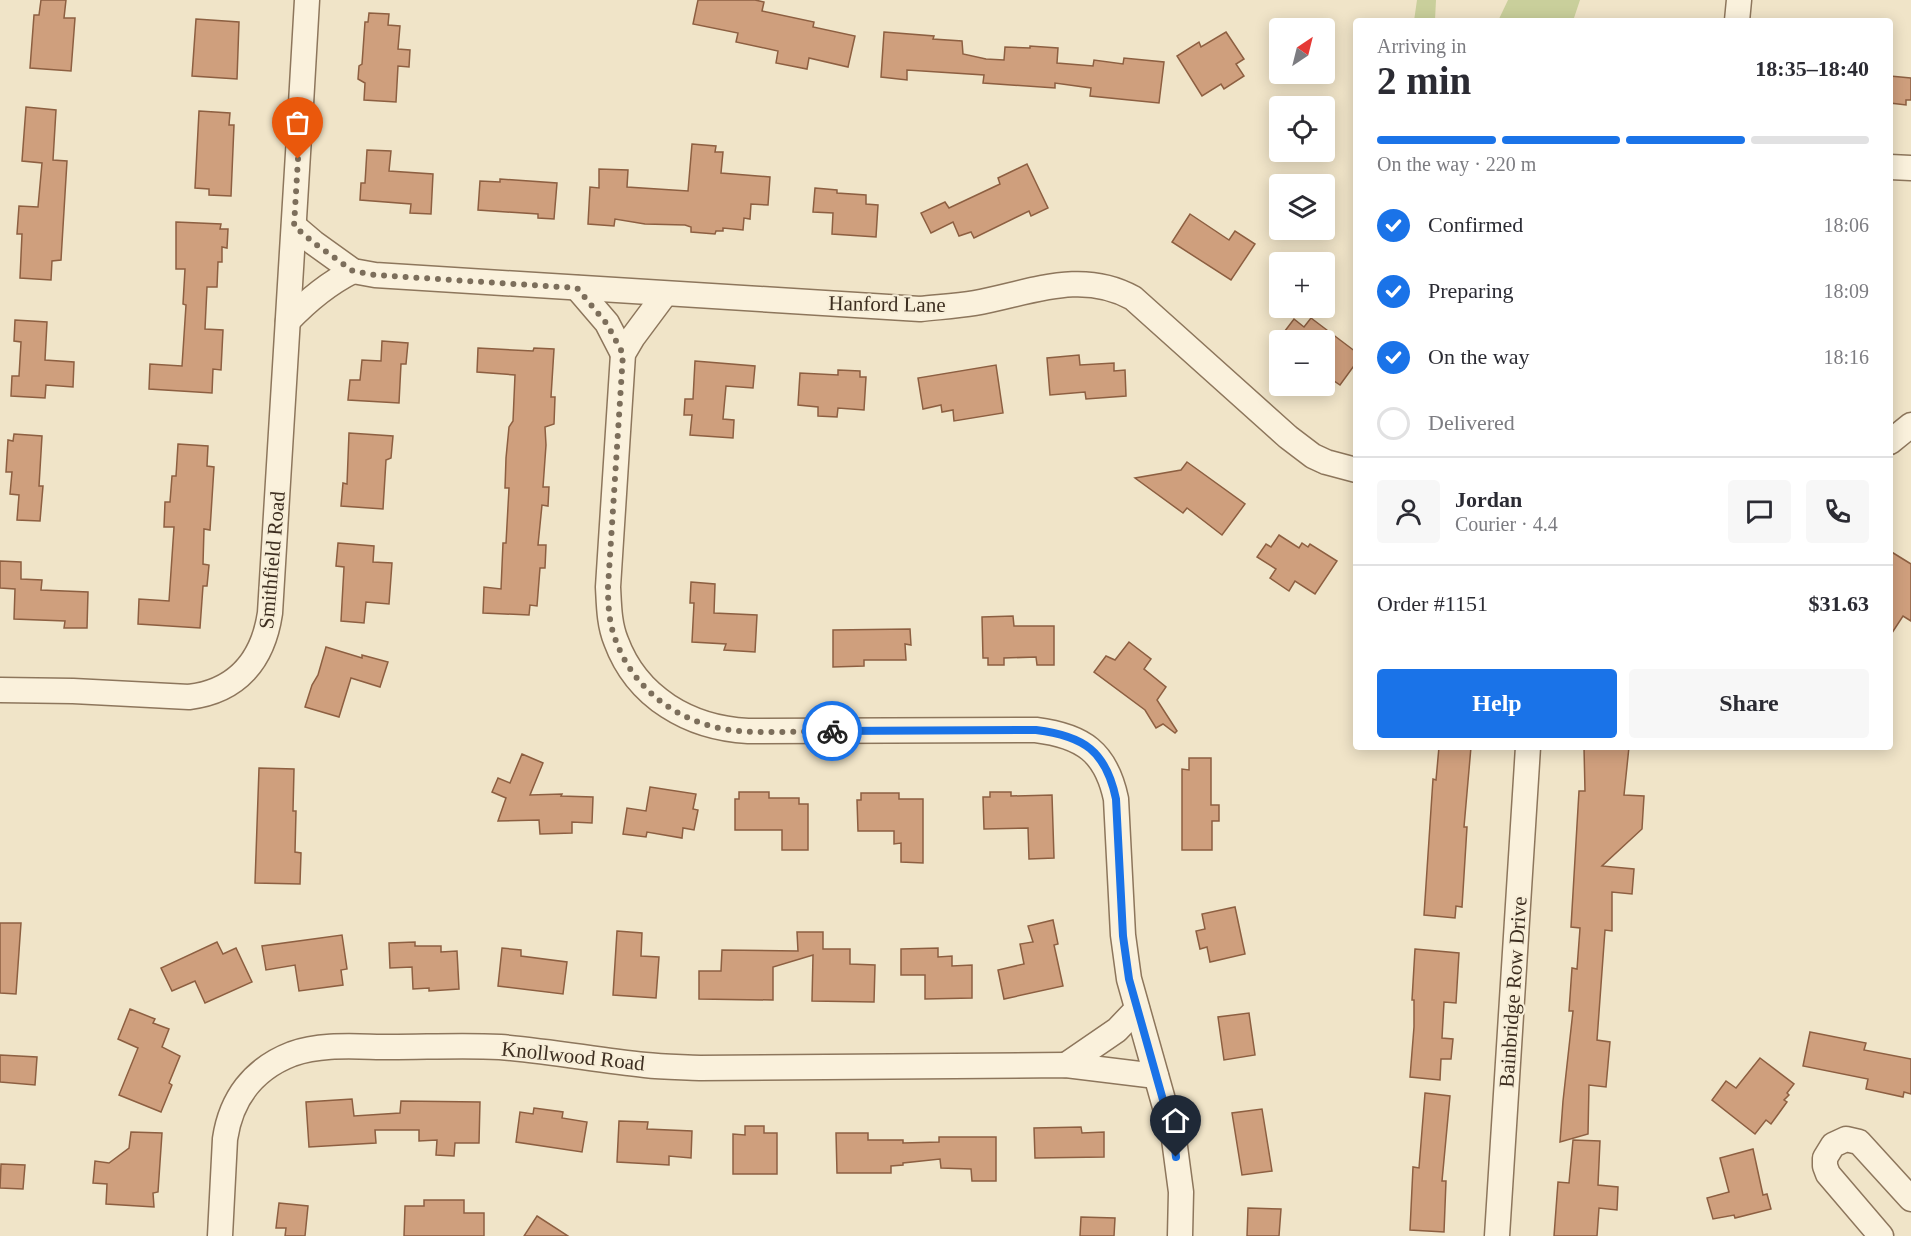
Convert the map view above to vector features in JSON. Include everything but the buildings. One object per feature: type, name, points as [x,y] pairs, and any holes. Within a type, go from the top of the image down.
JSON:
[{"type":"street","points":[[301,105],[307,0]]},
{"type":"street","points":[[1737,18],[1739,0]]},
{"type":"street","name":"Smithfield Road","points":[[0,690],[189,697],[204,695],[233,682],[248,669],[263,644],[270,613],[299,137]]},
{"type":"street","points":[[1893,167],[1911,168]]},
{"type":"street","name":"Hanford Lane","points":[[294,226],[353,271],[375,275],[920,309],[973,303],[1061,285],[1079,283],[1102,285],[1133,298],[1287,437],[1313,456],[1353,469]]},
{"type":"street","points":[[288,321],[310,299],[333,281],[353,271]]},
{"type":"street","points":[[577,288],[607,324],[623,354]]},
{"type":"street","points":[[665,294],[623,354],[608,587],[609,615],[616,641],[627,665],[644,687],[662,703],[683,716],[732,730],[1036,730],[1060,733],[1085,744],[1103,762],[1112,781],[1116,799],[1123,936],[1129,979],[1174,1139],[1181,1192],[1180,1236]]},
{"type":"street","points":[[1893,439],[1911,424]]},
{"type":"street","name":"Bainbridge Row Drive","points":[[1497,1236],[1528,750]]},
{"type":"street","points":[[1066,1065],[1117,1030],[1137,1009]]},
{"type":"street","name":"Knollwood Road","points":[[220,1236],[225,1139],[232,1110],[247,1085],[262,1070],[273,1063],[306,1050],[322,1047],[499,1047],[648,1065],[700,1068],[1066,1065],[1156,1076]]},
{"type":"street","points":[[1881,1236],[1828,1174],[1825,1158],[1833,1145],[1846,1139],[1859,1142],[1911,1199]]},
{"type":"green space","points":[[1417,0],[1436,0],[1435,18],[1414,18]]},
{"type":"green space","points":[[1508,0],[1580,0],[1574,18],[1499,18]]},
{"type":"way so far","points":[[298,159],[294,226],[353,271],[375,275],[577,288],[607,324],[623,354],[608,587],[609,615],[616,641],[627,665],[656,698],[683,716],[699,722],[732,730],[832,731]]},
{"type":"route","points":[[832,731],[1036,730],[1060,733],[1073,738],[1085,744],[1103,762],[1112,781],[1116,799],[1123,936],[1129,979],[1174,1139],[1176,1157]]}]
